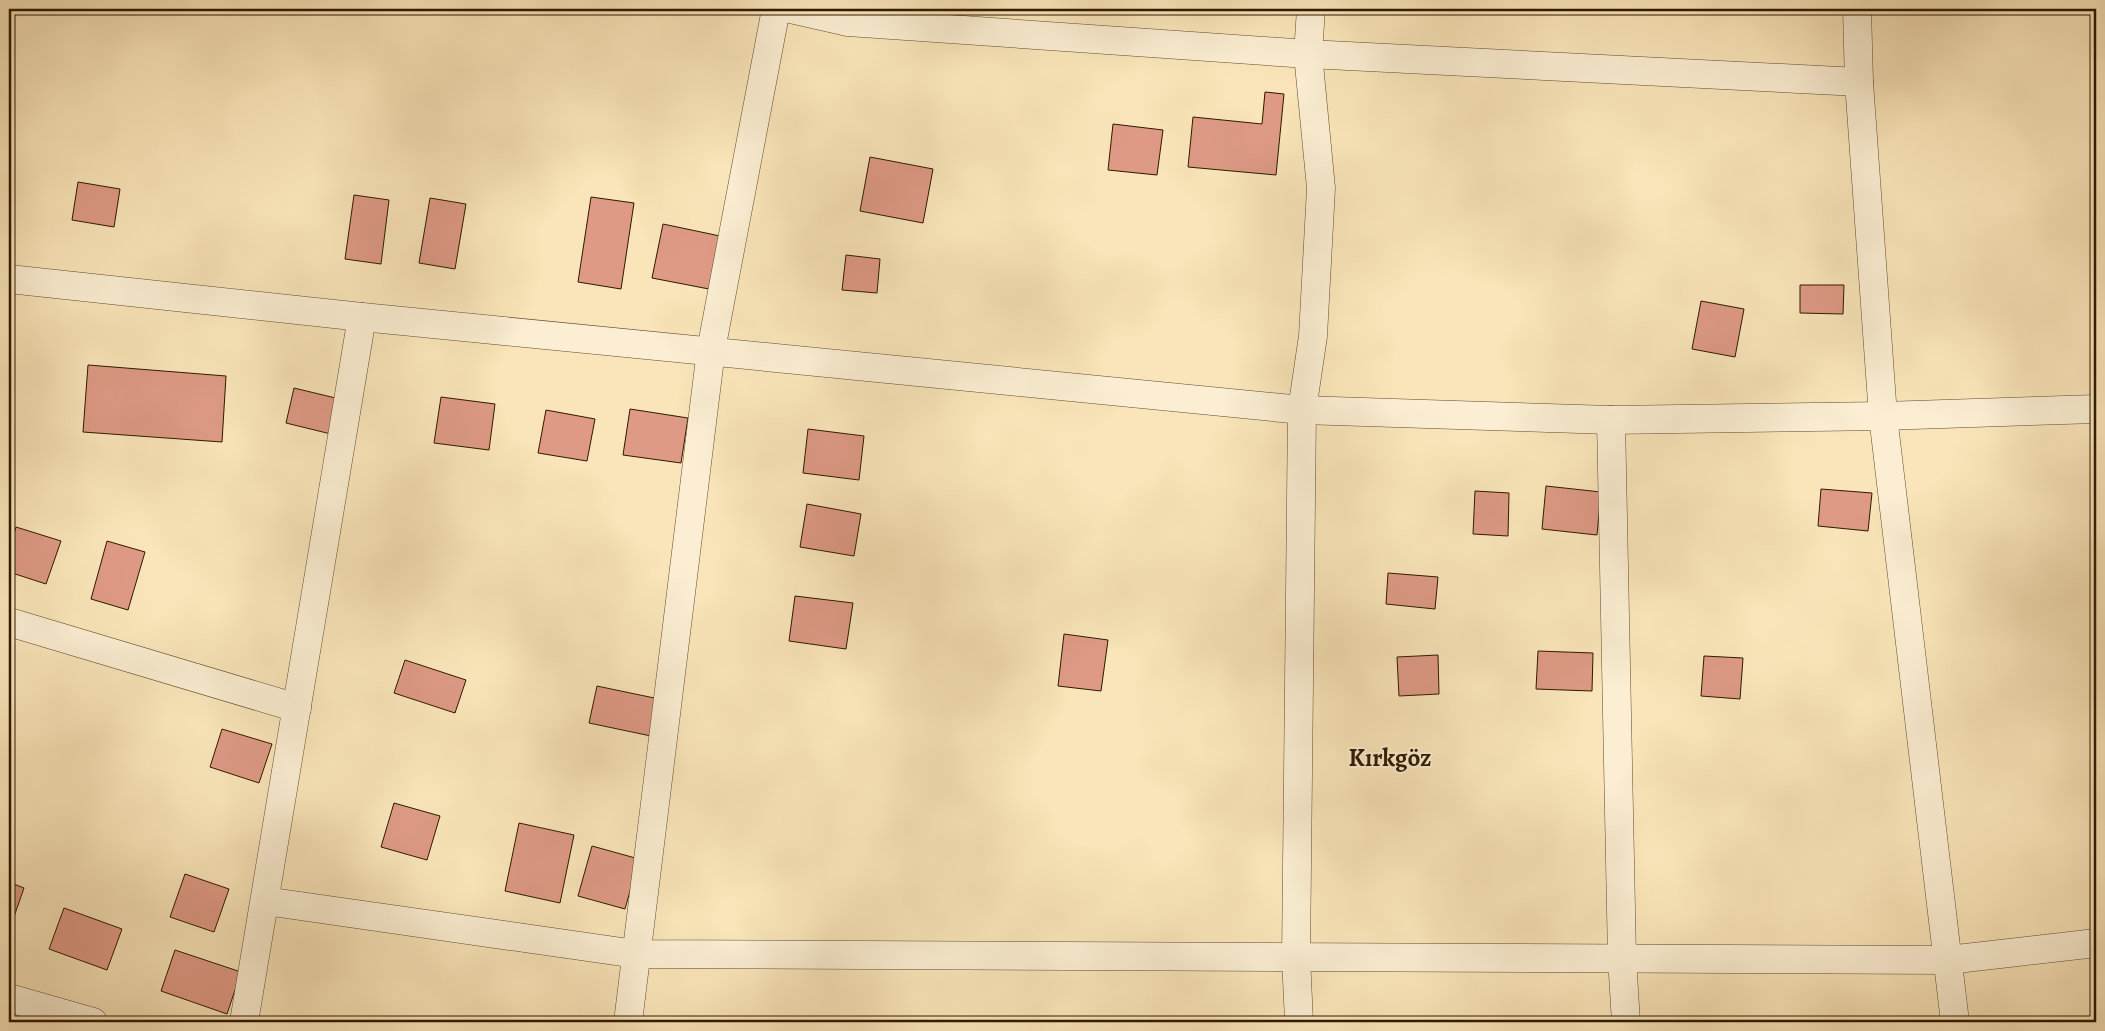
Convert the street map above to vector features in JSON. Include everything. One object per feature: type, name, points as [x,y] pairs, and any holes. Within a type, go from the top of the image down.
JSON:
[{"type":"street","points":[[628,1022],[711,350],[776,9]]},
{"type":"street","points":[[791,9],[848,22],[1308,54],[1859,82]]},
{"type":"street","points":[[1299,1022],[1296,957],[1302,410],[1313,336],[1321,188],[1308,54],[1311,9]]},
{"type":"street","points":[[1857,9],[1859,82],[1883,416],[1955,1022]]},
{"type":"street","points":[[9,280],[362,317],[711,350],[1302,410],[1611,420],[1883,416],[2096,409]]},
{"type":"street","points":[[244,1022],[362,317]]},
{"type":"street","points":[[1611,420],[1622,958],[1626,1022]]},
{"type":"street","points":[[9,622],[297,708]]},
{"type":"street","points":[[264,901],[636,954],[1948,960],[2096,944]]},
{"type":"street","points":[[9,998],[93,1022]]},
{"type":"building","points":[[1265,92],[1284,94],[1276,175],[1188,167],[1193,117],[1262,124]]},
{"type":"building","points":[[1113,124],[1163,130],[1157,175],[1108,170]]},
{"type":"building","points":[[870,157],[933,169],[923,223],[860,211]]},
{"type":"building","points":[[78,182],[120,189],[114,227],[72,220]]},
{"type":"building","points":[[354,195],[389,200],[381,264],[345,259]]},
{"type":"building","points":[[591,197],[634,203],[621,289],[578,282]]},
{"type":"building","points":[[430,198],[466,204],[455,269],[419,263]]},
{"type":"building","points":[[663,224],[720,236],[709,289],[652,278]]},
{"type":"building","points":[[846,255],[880,259],[877,293],[842,290]]},
{"type":"building","points":[[1800,285],[1844,285],[1843,314],[1800,313]]},
{"type":"building","points":[[1701,301],[1744,309],[1735,357],[1692,349]]},
{"type":"building","points":[[88,365],[226,376],[222,442],[83,432]]},
{"type":"building","points":[[294,388],[344,400],[335,435],[286,423]]},
{"type":"building","points":[[441,397],[495,404],[489,450],[434,443]]},
{"type":"building","points":[[630,409],[688,418],[681,463],[623,455]]},
{"type":"building","points":[[546,410],[595,419],[587,461],[538,453]]},
{"type":"building","points":[[808,429],[864,436],[859,480],[803,473]]},
{"type":"building","points":[[1546,486],[1601,492],[1597,535],[1542,529]]},
{"type":"building","points":[[1821,489],[1872,493],[1868,531],[1818,526]]},
{"type":"building","points":[[1475,491],[1509,493],[1508,536],[1473,534]]},
{"type":"building","points":[[807,504],[861,514],[854,556],[800,547]]},
{"type":"building","points":[[16,527],[61,541],[46,584],[9,572],[9,550]]},
{"type":"building","points":[[107,541],[145,552],[128,610],[91,599]]},
{"type":"building","points":[[1388,573],[1438,577],[1435,609],[1386,604]]},
{"type":"building","points":[[795,596],[853,603],[846,649],[789,641]]},
{"type":"building","points":[[1064,634],[1108,640],[1101,691],[1058,686]]},
{"type":"building","points":[[1538,651],[1593,653],[1592,691],[1536,689]]},
{"type":"building","points":[[1438,655],[1439,694],[1399,696],[1397,657]]},
{"type":"building","points":[[1704,656],[1743,658],[1740,699],[1701,696]]},
{"type":"building","points":[[405,660],[466,680],[455,713],[394,693]]},
{"type":"building","points":[[597,686],[659,699],[651,736],[589,723]]},
{"type":"building","points":[[222,729],[272,744],[259,783],[210,767]]},
{"type":"building","points":[[394,803],[440,816],[427,860],[381,847]]},
{"type":"building","points":[[519,823],[574,835],[560,903],[505,891]]},
{"type":"building","points":[[592,846],[639,859],[625,909],[578,896]]},
{"type":"building","points":[[185,874],[229,889],[214,932],[170,917]]},
{"type":"building","points":[[9,882],[24,888],[9,931]]},
{"type":"building","points":[[64,908],[122,929],[107,970],[49,949]]},
{"type":"building","points":[[175,950],[241,972],[227,1014],[161,991]]},
{"type":"district","name":"Kırkgöz","points":[[1390,757]]}]
